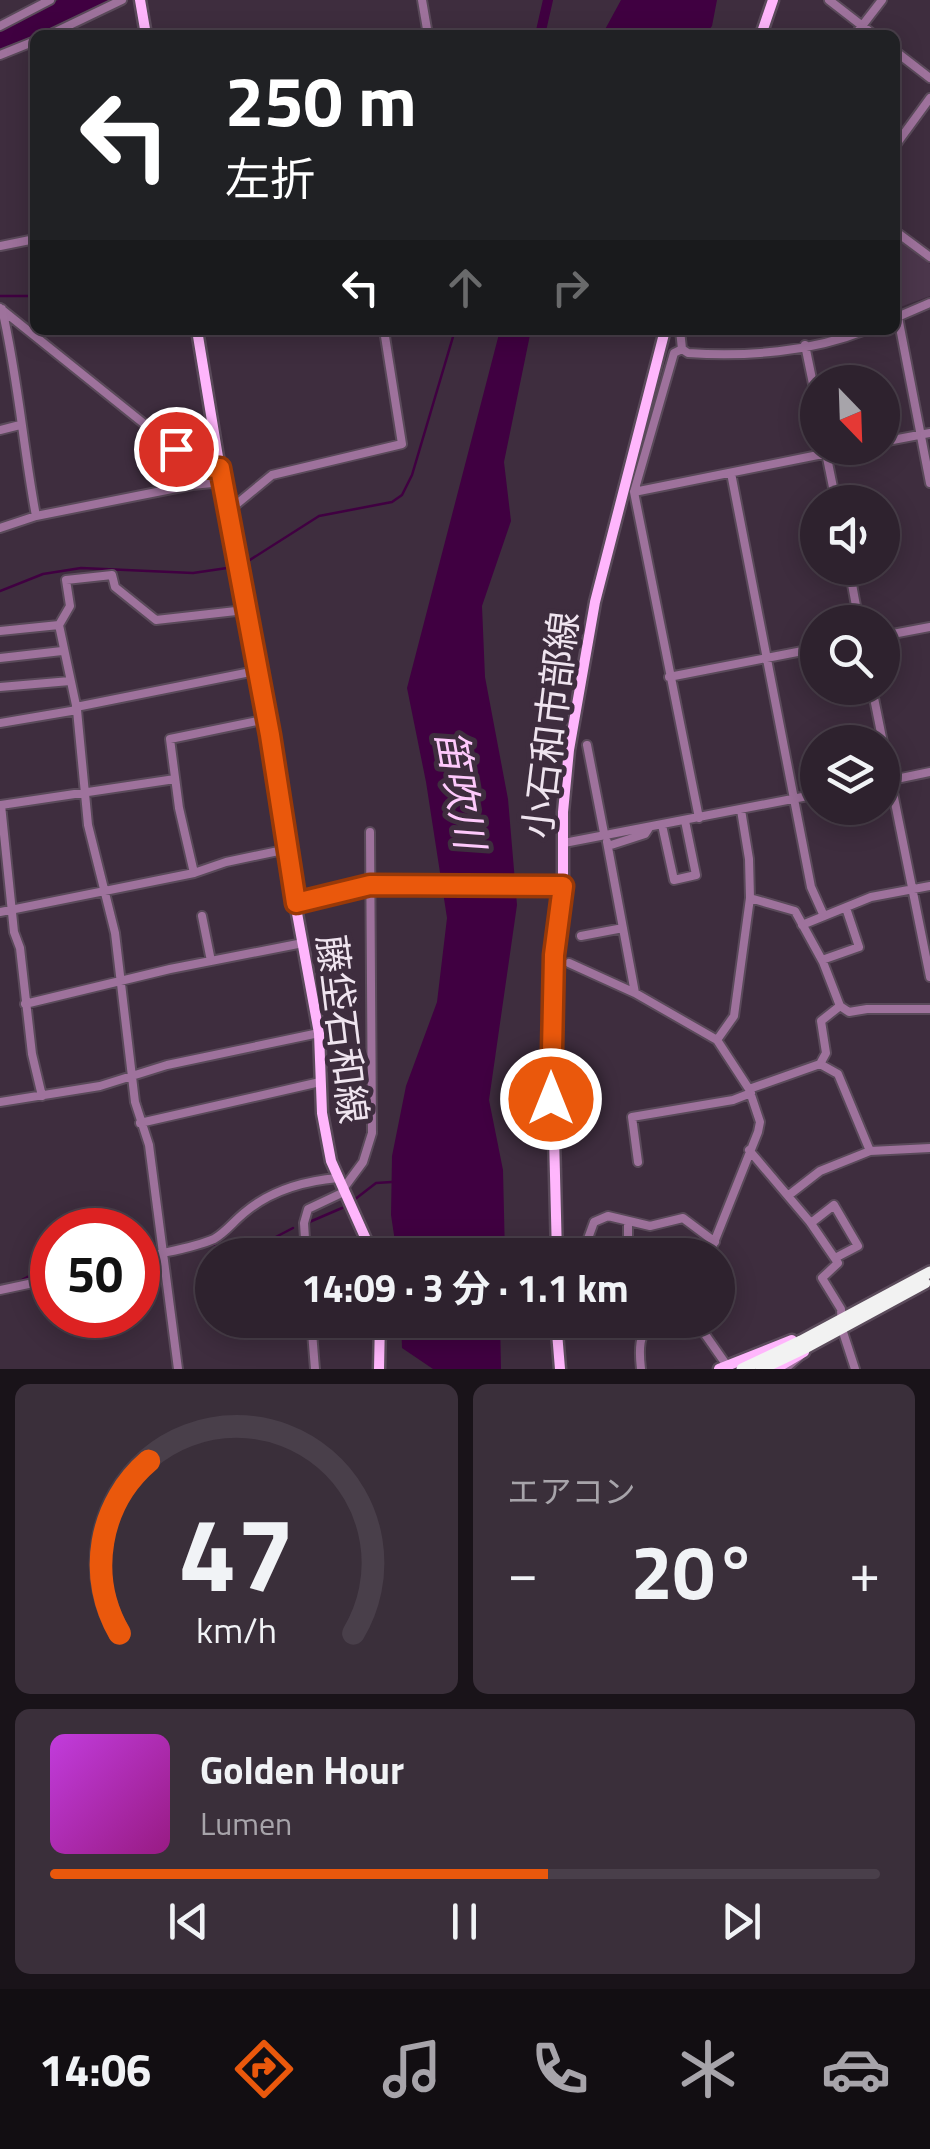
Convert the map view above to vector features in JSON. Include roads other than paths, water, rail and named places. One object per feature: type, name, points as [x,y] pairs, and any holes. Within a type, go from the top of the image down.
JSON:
[{"type":"highway","points":[[760,1369],[797,1359],[839,1323],[930,1272]]},
{"type":"highway","points":[[742,1369],[930,1280]]},
{"type":"main road","points":[[140,0],[145,30]]},
{"type":"main road","points":[[763,30],[774,0]]},
{"type":"main road","name":"藤垈石和線","points":[[197,335],[319,1032],[322,1112],[342,1188],[366,1238]]},
{"type":"main road","name":"小石和市部線","points":[[557,1238],[551,1016],[568,763],[588,638],[664,335]]},
{"type":"main road","points":[[724,1368],[839,1323]]},
{"type":"main road","points":[[379,1369],[380,1338]]},
{"type":"main road","points":[[557,1338],[560,1369]]},
{"type":"main road","points":[[775,1369],[797,1359]]},
{"type":"street","points":[[0,26],[50,0]]},
{"type":"street","points":[[61,30],[122,0]]},
{"type":"street","points":[[422,0],[427,30]]},
{"type":"street","points":[[828,0],[867,30]]},
{"type":"street","points":[[859,30],[882,0]]},
{"type":"street","points":[[0,55],[30,43]]},
{"type":"street","points":[[900,55],[930,78]]},
{"type":"street","points":[[900,139],[930,98]]},
{"type":"street","points":[[900,235],[930,257]]},
{"type":"street","points":[[0,246],[30,240]]},
{"type":"street","points":[[900,316],[930,303]]},
{"type":"street","points":[[1,308],[20,394],[20,425],[36,516]]},
{"type":"street","points":[[1,308],[30,331]]},
{"type":"street","points":[[900,334],[925,434],[930,483]]},
{"type":"street","points":[[34,335],[198,467],[220,468]]},
{"type":"street","points":[[227,512],[272,474],[402,444],[385,335]]},
{"type":"street","points":[[681,335],[682,348],[688,353],[739,356],[846,335]]},
{"type":"street","points":[[805,345],[809,365]]},
{"type":"street","points":[[682,348],[674,353],[634,492],[699,818]]},
{"type":"street","points":[[0,430],[20,425]]},
{"type":"street","points":[[900,439],[925,434]]},
{"type":"street","points":[[634,492],[800,456]]},
{"type":"street","points":[[730,472],[811,887],[824,916]]},
{"type":"street","points":[[0,528],[36,516],[222,482]]},
{"type":"street","points":[[178,1369],[150,1145],[140,1124],[131,1076],[130,1038],[115,933],[91,839],[76,709],[58,624],[70,606],[66,580],[88,576],[112,575],[115,587],[156,620],[245,610]]},
{"type":"street","points":[[0,631],[58,624]]},
{"type":"street","points":[[900,632],[930,626]]},
{"type":"street","points":[[0,658],[62,651]]},
{"type":"street","points":[[669,677],[800,652]]},
{"type":"street","points":[[1,720],[76,709],[256,671]]},
{"type":"street","points":[[0,687],[70,681]]},
{"type":"street","points":[[194,873],[170,739],[267,719]]},
{"type":"street","points":[[588,745],[635,993]]},
{"type":"street","points":[[900,778],[930,772]]},
{"type":"street","points":[[42,1096],[4,850],[1,805],[175,779]]},
{"type":"street","points":[[564,843],[800,798]]},
{"type":"street","points":[[717,1040],[734,1016],[750,898],[741,810]]},
{"type":"street","points":[[662,826],[674,880],[696,875],[686,821]]},
{"type":"street","points":[[897,825],[930,977]]},
{"type":"street","points":[[606,840],[645,834],[649,828]]},
{"type":"street","points":[[305,1238],[308,1209],[342,1188],[362,1162],[372,1133],[370,832]]},
{"type":"street","points":[[0,912],[194,873],[289,849]]},
{"type":"street","points":[[296,903],[372,885],[558,886]]},
{"type":"street","points":[[802,924],[871,897],[930,886]]},
{"type":"street","points":[[750,898],[795,912],[822,960],[840,1006],[849,1012],[930,1009]]},
{"type":"street","points":[[822,960],[859,947],[846,908]]},
{"type":"street","points":[[202,916],[212,961]]},
{"type":"street","points":[[581,936],[623,928]]},
{"type":"street","points":[[26,1004],[303,943]]},
{"type":"street","points":[[569,962],[635,993],[717,1040],[750,1091],[760,1122],[758,1132],[716,1238]]},
{"type":"street","points":[[638,1162],[632,1117],[733,1100],[820,1064],[826,1053],[820,1022],[840,1006]]},
{"type":"street","points":[[0,1102],[100,1086],[243,1047],[319,1032]]},
{"type":"street","points":[[820,1064],[838,1074],[870,1151]]},
{"type":"street","points":[[140,1124],[320,1082]]},
{"type":"street","points":[[788,1195],[820,1171],[870,1151],[930,1148]]},
{"type":"street","points":[[749,1150],[811,1223],[838,1264],[822,1278],[841,1309],[839,1323],[855,1369]]},
{"type":"street","points":[[160,1252],[210,1240],[226,1232],[245,1212],[307,1180],[342,1188]]},
{"type":"street","points":[[811,1223],[834,1206],[858,1246],[835,1258]]},
{"type":"street","points":[[589,1238],[596,1219],[608,1216],[650,1226],[683,1218],[710,1238]]},
{"type":"street","points":[[628,1222],[628,1238]]},
{"type":"street","points":[[0,1290],[30,1284]]},
{"type":"street","points":[[313,1338],[314,1369]]},
{"type":"street","points":[[641,1369],[642,1338]]},
{"type":"street","points":[[706,1338],[724,1368]]},
{"type":"water","points":[[58,0],[111,0],[48,30],[30,30],[30,37],[0,49],[0,30]]},
{"type":"water","points":[[621,0],[717,0],[709,30],[605,30]]},
{"type":"water","name":"笛吹川","points":[[499,335],[530,335],[504,462],[511,521],[482,606],[485,677],[508,799],[517,905],[489,1100],[503,1170],[505,1238],[394,1238],[392,1156],[406,1086],[437,1002],[447,918],[407,688]]},
{"type":"water","points":[[402,1338],[500,1338],[501,1369],[433,1369],[402,1348]]},
{"type":"waterway","points":[[541,30],[548,0]]},
{"type":"waterway","points":[[0,296],[30,296]]},
{"type":"waterway","points":[[242,565],[319,516],[392,502],[402,495],[412,475],[454,335]]},
{"type":"waterway","points":[[0,591],[43,574],[81,568],[193,573],[234,567]]},
{"type":"waterway","points":[[354,1200],[376,1183],[392,1182]]},
{"type":"waterway","points":[[307,1223],[342,1208]]},
{"type":"waterway","points":[[274,1238],[293,1228]]},
{"type":"waterway","points":[[16,1283],[30,1276]]}]
